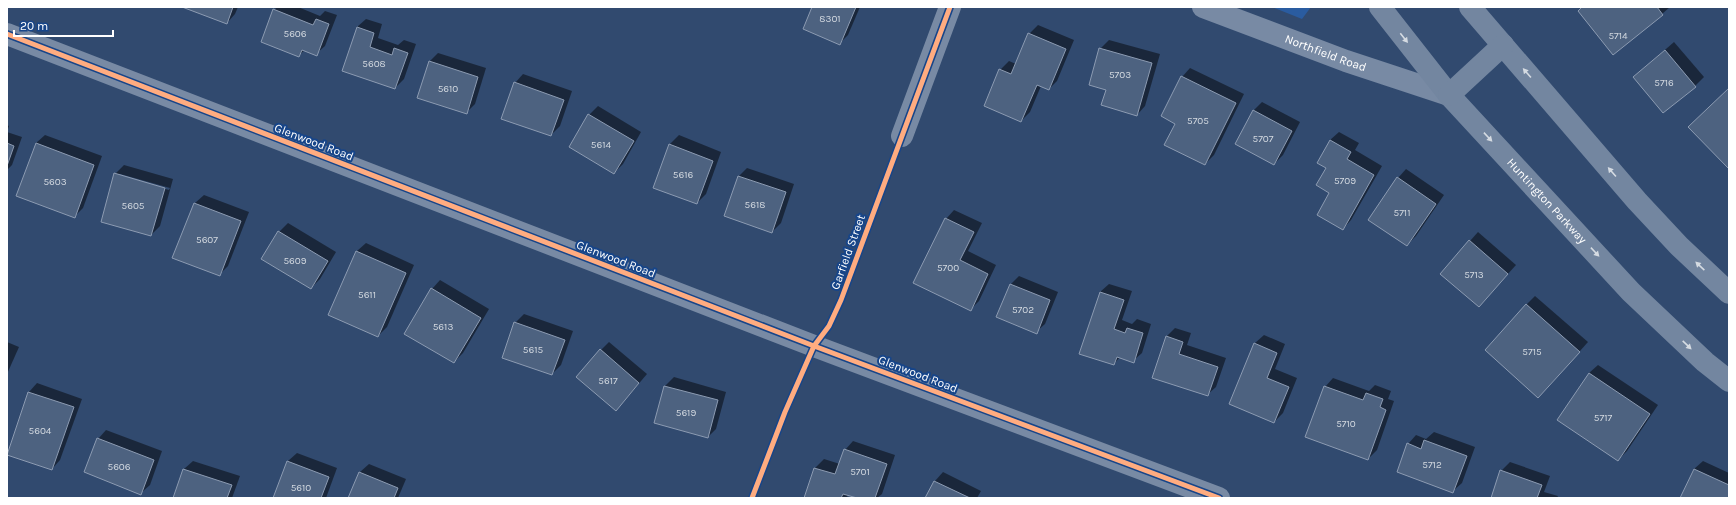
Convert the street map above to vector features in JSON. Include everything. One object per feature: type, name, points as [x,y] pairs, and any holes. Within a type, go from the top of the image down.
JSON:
[{"type":"street","points":[[902,136],[950,7]]},
{"type":"street","name":"Northfield Road","points":[[1203,7],[1346,61],[1449,95]]},
{"type":"street","name":"Huntington Parkway","points":[[1380,7],[1449,95],[1631,292],[1705,362],[1729,381]]},
{"type":"street","points":[[1470,7],[1637,201],[1678,246],[1729,293]]},
{"type":"street","name":"Glenwood Road","points":[[7,34],[806,343],[1219,498]]},
{"type":"street","points":[[1449,95],[1503,45]]},
{"type":"shaded area","points":[[1272,7],[1311,7],[1302,19]]},
{"type":"building","points":[[182,7],[233,7],[227,24]]},
{"type":"building","points":[[812,7],[856,7],[840,45],[803,29]]},
{"type":"building","points":[[1582,7],[1657,7],[1663,15],[1613,55],[1578,11]]},
{"type":"building","points":[[273,9],[313,25],[316,19],[329,24],[317,56],[302,50],[299,57],[261,42]]},
{"type":"building","points":[[357,27],[374,33],[370,47],[392,55],[394,48],[408,53],[395,89],[342,71]]},
{"type":"building","points":[[1028,33],[1066,49],[1049,90],[1037,85],[1021,122],[984,106],[999,69],[1011,74]]},
{"type":"building","points":[[1099,48],[1152,63],[1137,116],[1101,105],[1106,90],[1089,85]]},
{"type":"building","points":[[1665,50],[1696,87],[1663,113],[1633,77]]},
{"type":"building","points":[[429,61],[478,77],[467,114],[417,98]]},
{"type":"building","points":[[1181,76],[1236,103],[1205,165],[1164,145],[1175,124],[1161,116]]},
{"type":"building","points":[[514,82],[564,100],[551,136],[501,119]]},
{"type":"building","points":[[1729,88],[1729,169],[1688,127]]},
{"type":"building","points":[[1253,110],[1292,131],[1274,165],[1235,144]]},
{"type":"building","points":[[588,114],[634,141],[614,174],[569,147]]},
{"type":"building","points":[[1330,140],[1351,152],[1347,159],[1374,175],[1343,230],[1317,215],[1329,193],[1316,185],[1326,168],[1317,163]]},
{"type":"building","points":[[7,143],[14,146],[7,166]]},
{"type":"building","points":[[36,143],[94,165],[75,218],[16,196]]},
{"type":"building","points":[[669,144],[713,161],[697,204],[653,188]]},
{"type":"building","points":[[114,173],[165,188],[151,236],[101,222]]},
{"type":"building","points":[[738,176],[786,192],[772,233],[724,216]]},
{"type":"building","points":[[1397,177],[1436,204],[1407,246],[1368,220]]},
{"type":"building","points":[[194,203],[241,221],[220,276],[172,258]]},
{"type":"building","points":[[945,218],[974,232],[960,260],[988,274],[971,311],[913,283]]},
{"type":"building","points":[[278,231],[328,261],[311,289],[261,259]]},
{"type":"building","points":[[1469,240],[1508,274],[1479,307],[1440,274]]},
{"type":"building","points":[[356,251],[406,273],[378,337],[328,315]]},
{"type":"building","points":[[1010,284],[1050,300],[1037,334],[996,317]]},
{"type":"building","points":[[431,288],[481,318],[454,363],[404,334]]},
{"type":"building","points":[[1100,292],[1124,300],[1114,329],[1125,333],[1127,328],[1143,333],[1134,363],[1117,357],[1114,365],[1079,354]]},
{"type":"building","points":[[1526,304],[1580,352],[1538,398],[1485,350]]},
{"type":"building","points":[[514,322],[565,340],[552,375],[502,358]]},
{"type":"building","points":[[1166,336],[1183,342],[1179,354],[1218,367],[1208,396],[1152,378]]},
{"type":"building","points":[[1254,343],[1277,353],[1267,378],[1289,387],[1274,423],[1229,404]]},
{"type":"building","points":[[600,349],[639,383],[616,411],[576,377]]},
{"type":"building","points":[[1589,373],[1650,414],[1618,461],[1557,420]]},
{"type":"building","points":[[664,386],[718,400],[708,438],[654,423]]},
{"type":"building","points":[[1324,386],[1363,400],[1366,393],[1383,399],[1380,407],[1386,410],[1368,460],[1305,437]]},
{"type":"building","points":[[28,392],[74,407],[52,470],[7,455]]},
{"type":"building","points":[[97,438],[154,460],[141,495],[84,472]]},
{"type":"building","points":[[1424,440],[1467,456],[1453,493],[1397,472],[1407,443],[1421,449]]},
{"type":"building","points":[[844,449],[887,464],[875,498],[857,498],[843,494],[841,498],[804,498],[814,468],[835,474]]},
{"type":"building","points":[[287,461],[329,477],[321,498],[273,498]]},
{"type":"building","points":[[183,469],[232,485],[227,498],[173,498]]},
{"type":"building","points":[[1694,469],[1729,485],[1729,498],[1680,498]]},
{"type":"building","points":[[1500,470],[1542,485],[1537,498],[1491,498]]},
{"type":"building","points":[[359,472],[398,488],[394,498],[348,498]]},
{"type":"building","points":[[934,481],[970,498],[925,498]]},
{"type":"cycle path","name":"Garfield Street","points":[[752,498],[785,412],[814,346],[829,326],[841,300],[950,7]]},
{"type":"cycle path","points":[[7,34],[814,346],[1219,498]]}]
